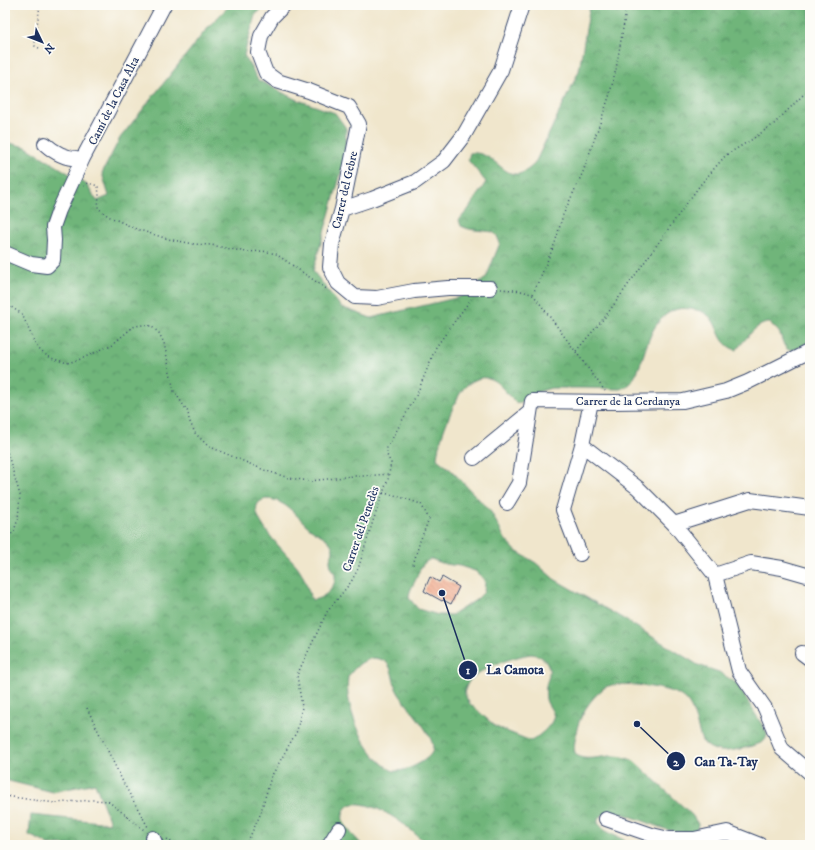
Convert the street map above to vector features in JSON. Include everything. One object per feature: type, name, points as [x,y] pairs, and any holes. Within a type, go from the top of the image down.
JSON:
[{"type":"street","name":"Camí de la Casa Alta","points":[[46,144],[53,151],[69,158],[83,158],[164,5]]},
{"type":"street","name":"Carrer del Gebre","points":[[284,5],[272,16],[261,36],[258,52],[266,73],[277,81],[309,91],[349,108],[359,124],[342,209],[332,244],[330,267],[338,283],[355,298],[377,298],[414,291],[448,288],[484,288]]},
{"type":"street","points":[[342,209],[415,182],[444,162],[464,135],[501,70],[522,5]]},
{"type":"street","points":[[5,253],[31,264],[47,266],[53,260],[53,227],[59,210],[83,158]]},
{"type":"street","name":"Carrer de la Cerdanya","points":[[531,406],[591,402],[683,401],[726,391],[748,382],[810,351]]},
{"type":"street","points":[[580,554],[563,510],[582,446],[591,402]]},
{"type":"street","points":[[474,458],[531,406]]},
{"type":"street","points":[[507,503],[519,483],[531,406]]},
{"type":"street","points":[[582,446],[638,488],[674,524],[715,575],[739,671],[765,708],[782,749],[810,773]]},
{"type":"street","points":[[674,524],[750,500],[810,508]]},
{"type":"street","points":[[715,575],[751,563],[782,568],[810,576]]},
{"type":"street","points":[[606,819],[652,835],[669,839],[694,838],[728,832],[760,845]]},
{"type":"street","points":[[328,845],[339,829]]},
{"type":"path","points":[[39,48],[35,46],[35,39],[40,5]]},
{"type":"path","points":[[533,294],[555,243],[563,215],[583,172],[609,97],[616,69],[627,5]]},
{"type":"path","points":[[29,6],[39,8]]},
{"type":"path","points":[[576,351],[605,317],[700,184],[726,155],[774,124],[810,88]]},
{"type":"path","points":[[84,186],[88,183],[98,186],[98,208],[108,216],[136,229],[168,239],[181,240],[194,244],[211,245],[246,252],[263,251],[276,254],[300,269],[320,285],[328,290],[332,290]]},
{"type":"path","points":[[484,288],[533,294],[613,402]]},
{"type":"path","name":"Carrer del Penedès","points":[[246,845],[260,815],[271,777],[297,731],[302,707],[297,675],[327,612],[351,582],[358,569],[389,474],[390,463],[387,455],[388,448],[417,394],[436,348],[484,288]]},
{"type":"path","points":[[5,303],[22,314],[36,346],[51,358],[63,362],[74,362],[107,348],[133,327],[140,325],[151,326],[159,333],[164,342],[174,391],[188,412],[189,420],[195,433],[208,446],[264,470],[289,478],[310,481],[389,474]]},
{"type":"path","points":[[5,445],[20,495],[18,519],[14,531],[5,542]]},
{"type":"path","points":[[383,493],[421,504],[429,519],[420,541],[413,565]]},
{"type":"path","points":[[87,708],[124,784],[147,823],[154,841]]},
{"type":"path","points":[[5,796],[55,803],[93,800],[108,801],[154,841]]},
{"type":"green space","points":[[230,5],[267,5],[255,15],[244,55],[258,80],[295,99],[335,113],[346,128],[345,159],[313,271],[341,307],[371,318],[460,297],[486,278],[500,243],[497,236],[493,232],[465,228],[461,226],[459,220],[468,210],[486,182],[468,160],[470,153],[480,154],[489,158],[510,173],[517,174],[525,171],[535,163],[579,71],[590,5],[810,5],[810,341],[797,349],[787,349],[779,332],[770,323],[755,329],[736,350],[728,346],[723,341],[713,321],[701,311],[683,308],[675,310],[660,320],[653,330],[635,376],[629,384],[620,389],[551,388],[537,392],[520,403],[515,402],[499,384],[491,379],[481,378],[471,382],[463,389],[455,403],[443,433],[437,459],[451,470],[491,512],[505,539],[516,551],[536,563],[554,579],[622,618],[698,665],[719,672],[737,684],[767,733],[764,741],[750,747],[725,751],[718,751],[710,748],[702,741],[693,712],[684,698],[666,690],[648,686],[627,684],[604,688],[594,697],[586,708],[577,727],[574,747],[576,754],[579,757],[589,758],[617,756],[634,761],[692,815],[698,824],[697,829],[687,833],[675,832],[633,817],[608,813],[598,818],[598,823],[605,831],[624,840],[628,845],[428,845],[390,815],[364,804],[353,804],[345,809],[343,821],[347,828],[362,845],[47,845],[29,835],[31,815],[110,823],[95,783],[53,792],[5,780],[5,142],[26,147],[86,184],[97,201],[109,196],[102,173],[120,138],[209,26]],"holes":[[[266,499],[279,502],[289,508],[311,529],[326,538],[331,543],[333,550],[330,563],[335,575],[335,580],[332,588],[321,598],[312,600],[300,570],[260,521],[257,511],[258,503]],[[431,559],[475,571],[483,578],[485,583],[484,592],[476,600],[452,615],[438,615],[418,609],[409,598],[411,588],[421,567]],[[531,654],[539,656],[545,660],[549,666],[549,676],[546,684],[546,699],[554,716],[552,722],[547,728],[531,741],[496,727],[469,703],[464,693],[468,682],[482,671],[499,663]],[[373,658],[381,659],[386,662],[389,666],[399,694],[429,735],[432,741],[433,749],[430,755],[420,763],[401,771],[394,771],[384,765],[376,757],[362,737],[352,712],[347,688],[348,677],[365,661]]]},
{"type":"building","points":[[430,577],[439,582],[442,577],[459,587],[451,604],[443,600],[442,601],[424,591]]},
{"type":"place","name":"La Camota","points":[[442,593]]},
{"type":"place","name":"Can Ta-Tay","points":[[637,724]]}]
